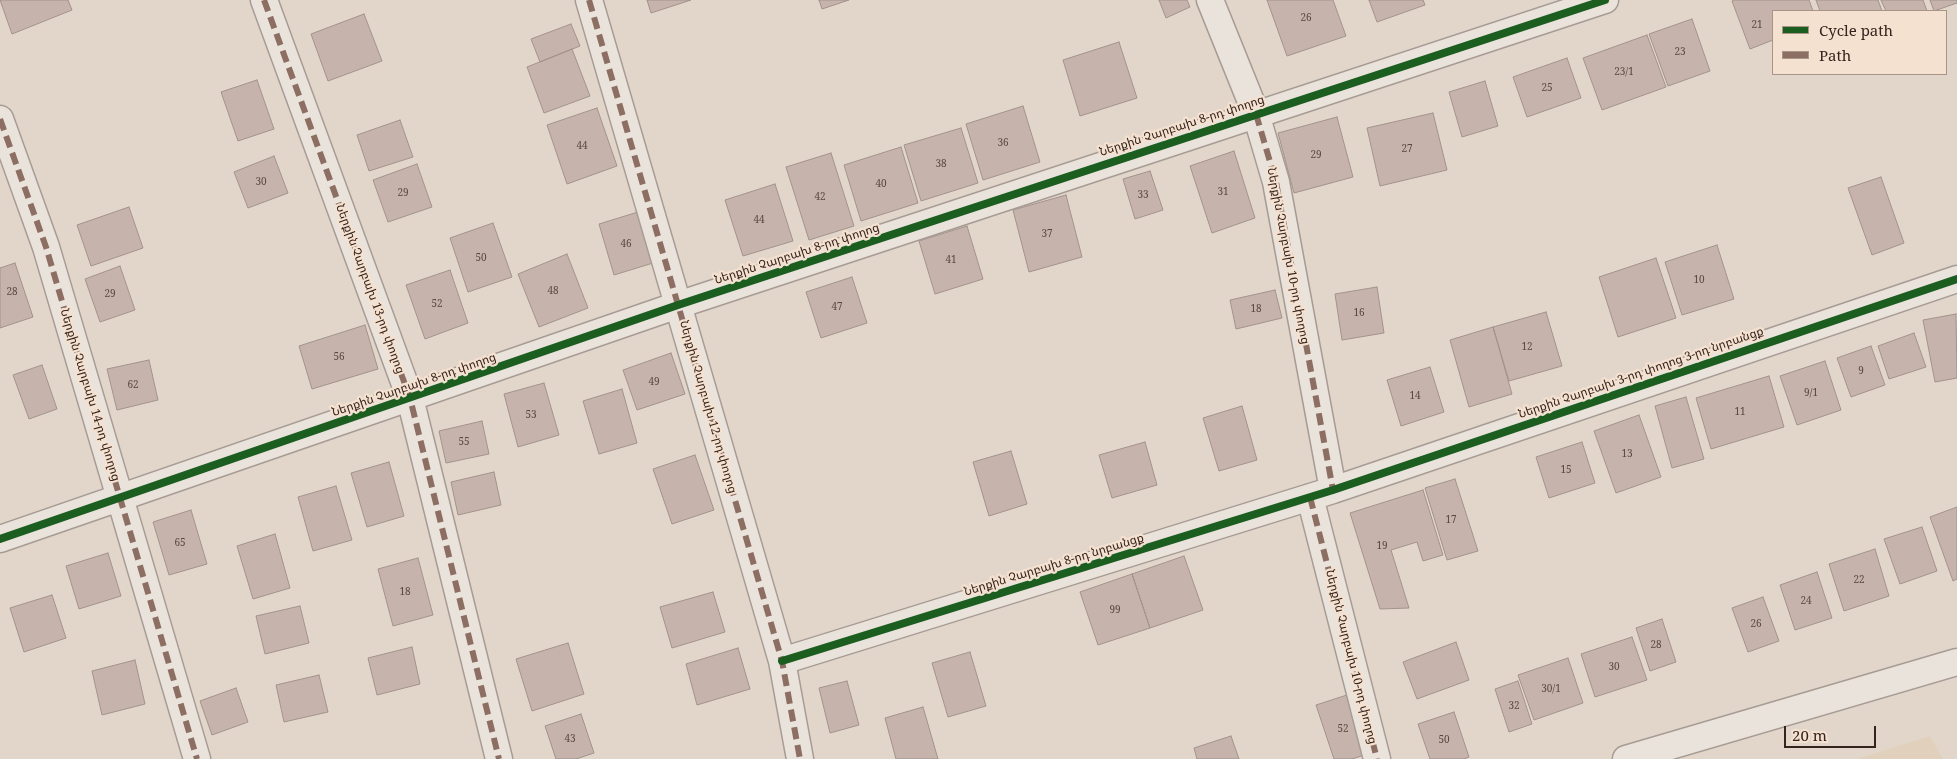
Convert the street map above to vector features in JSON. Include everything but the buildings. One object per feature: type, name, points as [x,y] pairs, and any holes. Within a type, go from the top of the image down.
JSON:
[{"type":"street","name":"Ներքին Չարբախ 13-րդ փողոց","points":[[264,0],[410,398],[499,759]]},
{"type":"street","name":"Ներքին Չարբախ 12-րդ փողոց","points":[[589,0],[782,661],[800,759]]},
{"type":"street","name":"Ներքին Չարբախ 10-րդ փողոց","points":[[1210,0],[1256,114],[1276,182],[1322,493],[1376,759]]},
{"type":"street","name":"Ներքին Չարբախ 8-րդ փողոց","points":[[0,538],[678,305],[1605,0]]},
{"type":"street","name":"Ներքին Չարբախ 14-րդ փողոց","points":[[0,119],[46,247],[197,759]]},
{"type":"street","name":"Ներքին Չարբախ 3-րդ փողոց 3-րդ նրբանցք","points":[[1322,493],[1957,279]]},
{"type":"street","name":"Ներքին Չարբախ 8-րդ նրբանցք","points":[[782,661],[1322,493]]},
{"type":"street","points":[[1626,759],[1957,662]]},
{"type":"shaded area","points":[[1930,736],[1943,759],[1857,759]]},
{"type":"marked path","points":[[264,0],[410,398],[499,759]]},
{"type":"marked path","points":[[589,0],[782,661],[800,759]]},
{"type":"marked path","points":[[1256,114],[1276,182],[1333,490]]},
{"type":"marked path","points":[[0,119],[46,247],[197,759]]},
{"type":"marked path","points":[[1310,497],[1377,759]]},
{"type":"cycle path","points":[[0,539],[678,305],[1605,0]]},
{"type":"cycle path","points":[[782,661],[1333,490],[1957,279]]}]
